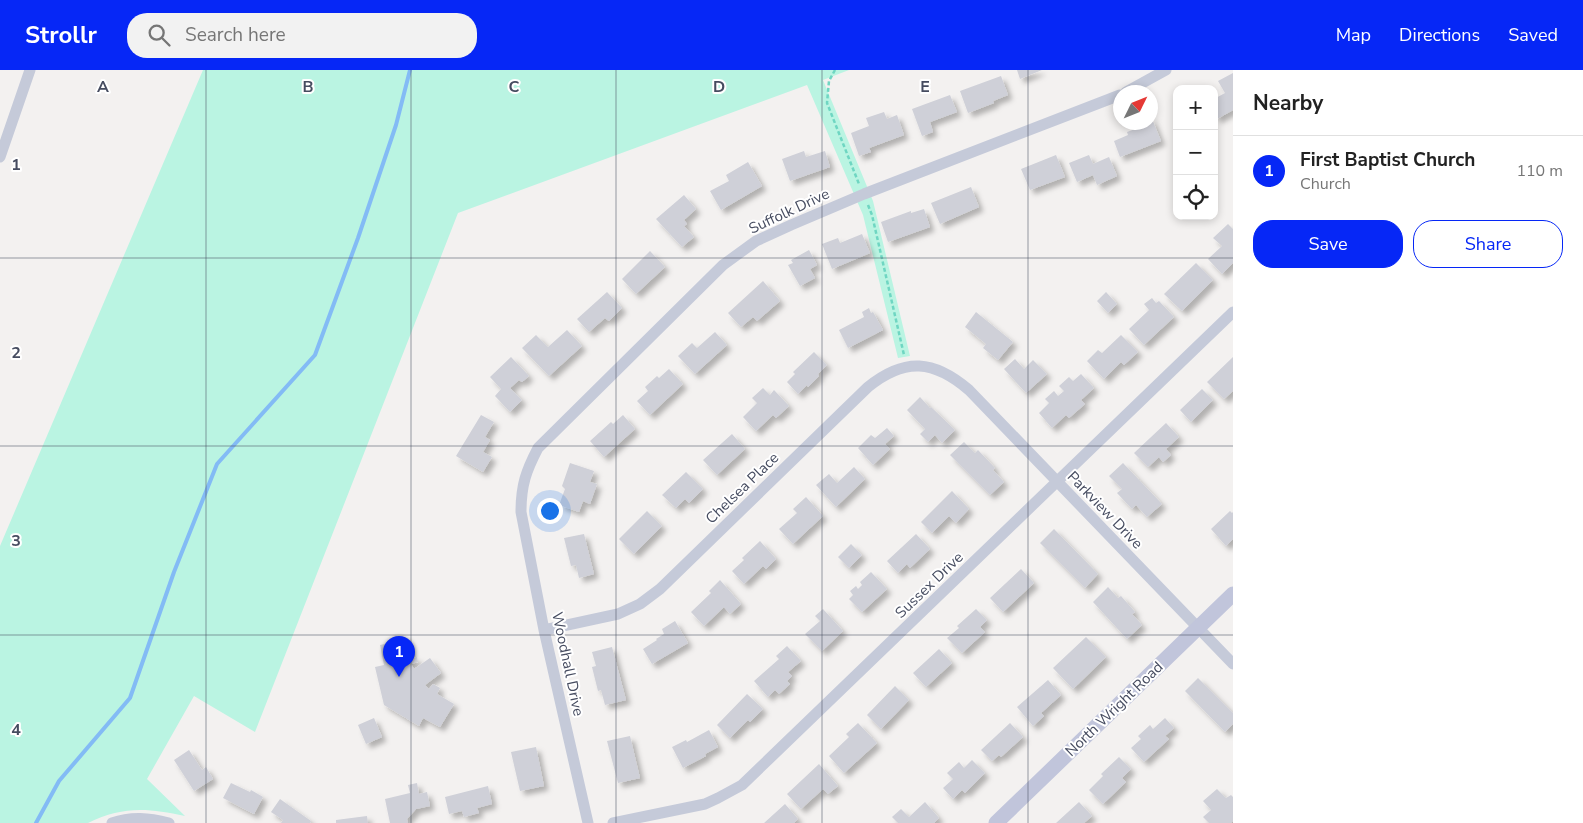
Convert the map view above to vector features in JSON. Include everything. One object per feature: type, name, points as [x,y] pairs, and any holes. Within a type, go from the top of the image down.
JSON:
[{"type":"main road","name":"North Wright Road","points":[[996,823],[1233,594]]},
{"type":"street","points":[[0,157],[2,144],[30,70]]},
{"type":"street","points":[[1139,85],[1166,70]]},
{"type":"street","name":"Suffolk Drive","points":[[521,512],[521,499],[526,473],[538,448],[723,265],[756,241],[864,194],[1113,98]]},
{"type":"street","name":"Sussex Drive","points":[[613,823],[705,804],[742,785],[1233,312]]},
{"type":"street","name":"Chelsea Place","points":[[544,630],[618,614],[640,604],[660,589],[880,376],[907,366],[923,366],[954,377]]},
{"type":"street","name":"Parkview Drive","points":[[954,377],[970,390],[1233,664]]},
{"type":"street","name":"Woodhall Drive","points":[[521,512],[544,630],[588,823]]},
{"type":"street","points":[[112,823],[135,818],[148,818],[169,823]]},
{"type":"path","points":[[835,70],[829,81],[827,103],[872,215],[907,366]]},
{"type":"green space","points":[[203,70],[849,70],[823,80],[873,201],[910,356],[898,358],[863,215],[807,85],[458,213],[255,732],[194,696],[147,779],[185,816],[159,811],[135,810],[100,817],[88,823],[0,823],[0,546]]},
{"type":"building","points":[[1017,70],[1042,70],[1020,79]]},
{"type":"building","points":[[1233,73],[1233,110],[1218,118],[1218,97],[1225,93],[1218,81]]},
{"type":"building","points":[[1001,76],[1008,95],[993,101],[994,103],[968,113],[960,91]]},
{"type":"building","points":[[950,95],[957,112],[930,122],[933,132],[922,136],[912,109]]},
{"type":"building","points":[[884,112],[887,119],[897,115],[904,135],[869,148],[871,152],[859,156],[851,133],[869,126],[866,118]]},
{"type":"building","points":[[1132,130],[1157,130],[1161,141],[1120,157],[1114,141],[1128,135],[1127,132]]},
{"type":"building","points":[[804,151],[806,157],[825,151],[830,167],[790,181],[782,159]]},
{"type":"building","points":[[1056,155],[1065,177],[1030,190],[1021,169]]},
{"type":"building","points":[[1089,155],[1093,164],[1109,157],[1117,176],[1097,185],[1093,175],[1077,182],[1069,163]]},
{"type":"building","points":[[748,162],[762,186],[721,210],[710,191],[729,181],[726,175]]},
{"type":"building","points":[[971,187],[979,207],[940,224],[931,203]]},
{"type":"building","points":[[684,195],[696,209],[684,220],[687,224],[684,226],[694,237],[682,247],[656,219]]},
{"type":"building","points":[[924,209],[930,227],[888,242],[881,222],[911,211],[911,213]]},
{"type":"building","points":[[1228,224],[1233,229],[1233,263],[1222,274],[1208,259],[1222,246],[1213,238]]},
{"type":"building","points":[[862,234],[870,253],[832,269],[822,244],[838,238],[840,243]]},
{"type":"building","points":[[809,250],[817,265],[810,269],[815,278],[800,286],[788,265],[793,263],[791,260]]},
{"type":"building","points":[[650,251],[665,267],[636,294],[622,279]]},
{"type":"building","points":[[1196,263],[1213,280],[1182,311],[1164,294]]},
{"type":"building","points":[[763,281],[780,301],[757,321],[753,317],[741,327],[728,313]]},
{"type":"building","points":[[607,292],[622,308],[609,321],[605,318],[589,332],[577,319]]},
{"type":"building","points":[[1106,292],[1117,304],[1108,313],[1097,301]]},
{"type":"building","points":[[1152,298],[1156,303],[1159,301],[1174,317],[1144,345],[1129,329],[1149,310],[1144,304]]},
{"type":"building","points":[[869,308],[883,330],[848,348],[839,330],[864,317],[862,312]]},
{"type":"building","points":[[976,312],[1013,342],[998,360],[983,348],[986,344],[965,327]]},
{"type":"building","points":[[567,330],[582,346],[549,376],[522,348],[536,335],[548,347]]},
{"type":"building","points":[[715,332],[727,345],[695,374],[678,356],[692,343],[697,348]]},
{"type":"building","points":[[1121,335],[1138,352],[1124,365],[1121,362],[1104,379],[1087,361],[1098,350],[1102,353]]},
{"type":"building","points":[[814,352],[827,365],[808,387],[807,385],[798,394],[787,382],[795,374],[793,372]]},
{"type":"building","points":[[511,357],[529,376],[522,382],[519,380],[510,388],[522,400],[510,412],[495,396],[501,389],[490,377]]},
{"type":"building","points":[[1233,357],[1233,391],[1224,399],[1207,382]]},
{"type":"building","points":[[1015,359],[1024,369],[1033,360],[1047,374],[1026,393],[1004,369]]},
{"type":"building","points":[[669,369],[683,384],[650,415],[637,401],[648,391],[645,387],[657,376],[659,378]]},
{"type":"building","points":[[1081,374],[1094,388],[1081,400],[1085,404],[1069,418],[1066,415],[1052,428],[1039,413],[1049,403],[1045,399],[1054,391],[1058,396],[1064,391],[1059,386],[1069,377],[1073,381]]},
{"type":"building","points":[[763,388],[770,395],[774,390],[789,406],[776,418],[773,415],[756,431],[743,417],[757,403],[752,398]]},
{"type":"building","points":[[1202,389],[1213,400],[1191,422],[1180,410]]},
{"type":"building","points":[[920,397],[955,430],[942,443],[935,435],[928,442],[920,434],[925,429],[907,410]]},
{"type":"building","points":[[481,415],[494,422],[485,437],[490,440],[483,452],[492,457],[483,472],[456,456]]},
{"type":"building","points":[[623,415],[635,429],[604,457],[590,441],[611,422],[613,424]]},
{"type":"building","points":[[1166,423],[1179,437],[1166,449],[1171,455],[1163,462],[1159,457],[1148,467],[1134,453]]},
{"type":"building","points":[[887,428],[894,436],[885,444],[890,449],[873,465],[858,448],[871,435],[875,438]]},
{"type":"building","points":[[732,434],[745,449],[717,475],[703,460]]},
{"type":"building","points":[[964,442],[975,453],[978,450],[995,468],[993,470],[1004,482],[990,495],[950,455]]},
{"type":"building","points":[[570,463],[594,471],[590,482],[597,484],[590,504],[583,501],[579,512],[559,505],[565,489],[562,486]]},
{"type":"building","points":[[1123,463],[1162,504],[1147,517],[1136,505],[1132,509],[1117,493],[1122,489],[1109,476]]},
{"type":"building","points":[[854,467],[865,479],[836,507],[816,485],[829,474],[837,483]]},
{"type":"building","points":[[686,472],[703,489],[689,503],[685,499],[676,508],[662,495]]},
{"type":"building","points":[[952,491],[969,509],[956,523],[949,516],[932,533],[921,522]]},
{"type":"building","points":[[806,497],[823,516],[793,544],[779,529],[797,513],[793,509]]},
{"type":"building","points":[[647,511],[662,526],[634,554],[619,539]]},
{"type":"building","points":[[1230,511],[1233,512],[1233,539],[1226,546],[1211,529]]},
{"type":"building","points":[[1054,529],[1098,574],[1085,588],[1040,543]]},
{"type":"building","points":[[584,534],[594,574],[579,578],[576,565],[571,566],[564,538]]},
{"type":"building","points":[[916,534],[930,549],[910,568],[907,564],[898,573],[887,561]]},
{"type":"building","points":[[760,541],[776,559],[766,569],[763,566],[744,584],[732,571],[744,560],[742,558]]},
{"type":"building","points":[[851,544],[862,555],[849,568],[838,557]]},
{"type":"building","points":[[1021,569],[1034,583],[1003,612],[990,598]]},
{"type":"building","points":[[871,572],[887,589],[862,612],[849,599],[853,595],[850,591],[856,586],[858,589],[862,585],[860,582]]},
{"type":"building","points":[[720,580],[741,604],[730,614],[724,607],[704,626],[691,612],[711,593],[709,591]]},
{"type":"building","points":[[1108,587],[1118,598],[1121,596],[1135,612],[1132,614],[1142,625],[1127,639],[1093,602]]},
{"type":"building","points":[[823,609],[843,631],[822,651],[805,634],[820,621],[815,616]]},
{"type":"building","points":[[976,609],[987,620],[980,627],[985,632],[962,653],[947,638]]},
{"type":"building","points":[[675,621],[688,643],[652,664],[643,649],[664,634],[662,629]]},
{"type":"building","points":[[1086,637],[1106,657],[1073,689],[1053,668]]},
{"type":"building","points":[[407,639],[412,659],[417,657],[418,662],[411,664],[414,669],[430,658],[441,673],[425,685],[429,689],[433,684],[440,688],[437,694],[454,704],[440,727],[423,718],[419,726],[384,705],[375,667],[384,665],[380,645]]},
{"type":"building","points":[[787,646],[801,661],[788,672],[792,676],[787,681],[790,684],[779,694],[775,690],[768,697],[754,681],[779,659],[776,656]]},
{"type":"building","points":[[612,647],[626,700],[605,705],[601,690],[598,691],[592,667],[596,666],[592,652]]},
{"type":"building","points":[[939,649],[952,663],[926,687],[913,673]]},
{"type":"building","points":[[1198,678],[1233,713],[1233,724],[1225,732],[1185,691]]},
{"type":"building","points":[[1048,680],[1061,695],[1041,713],[1044,716],[1033,726],[1017,707]]},
{"type":"building","points":[[895,686],[909,700],[881,729],[867,715]]},
{"type":"building","points":[[747,694],[763,709],[750,722],[748,720],[730,738],[717,725]]},
{"type":"building","points":[[374,718],[382,737],[366,744],[358,725]]},
{"type":"building","points":[[1165,718],[1174,728],[1165,736],[1169,739],[1144,762],[1131,748],[1141,739],[1138,736],[1150,725],[1153,729]]},
{"type":"building","points":[[858,723],[877,743],[844,773],[829,756],[849,737],[846,734]]},
{"type":"building","points":[[1010,723],[1023,737],[1001,757],[999,755],[992,761],[981,750]]},
{"type":"building","points":[[709,730],[718,747],[705,754],[706,756],[683,768],[672,747],[686,740],[687,742]]},
{"type":"building","points":[[630,736],[640,778],[618,783],[607,741]]},
{"type":"building","points":[[536,747],[544,786],[520,791],[511,752]]},
{"type":"building","points":[[189,750],[202,770],[206,767],[213,779],[194,791],[174,760]]},
{"type":"building","points":[[1119,757],[1131,769],[1122,778],[1126,782],[1103,804],[1089,790],[1103,776],[1101,774]]},
{"type":"building","points":[[972,760],[985,773],[965,793],[962,790],[953,799],[943,788],[953,779],[947,773],[959,762],[964,768]]},
{"type":"building","points":[[819,764],[838,786],[828,794],[823,789],[801,809],[787,794]]},
{"type":"building","points":[[231,783],[250,792],[251,790],[263,797],[254,814],[223,798]]},
{"type":"building","points":[[417,783],[419,794],[427,792],[430,806],[416,809],[407,819],[408,823],[390,823],[385,799],[410,793],[408,785]]},
{"type":"building","points":[[488,786],[492,804],[477,808],[479,813],[464,817],[462,811],[449,814],[445,797]]},
{"type":"building","points":[[1217,789],[1226,798],[1231,795],[1233,797],[1233,821],[1231,823],[1209,823],[1203,817],[1211,810],[1203,801]]},
{"type":"building","points":[[280,799],[311,821],[310,823],[281,823],[283,820],[271,812]]},
{"type":"building","points":[[925,802],[939,818],[934,823],[898,823],[892,817],[901,809],[909,817]]},
{"type":"building","points":[[1079,802],[1092,816],[1084,823],[1056,823]]},
{"type":"building","points":[[785,804],[798,819],[794,823],[764,823]]},
{"type":"building","points":[[367,816],[368,823],[336,823],[336,820]]},
{"type":"waterway","points":[[36,823],[59,781],[130,698],[174,572],[217,464],[315,355],[358,238],[396,125],[410,70]]},
{"type":"place","name":"First Baptist Church","points":[[399,677]]}]
